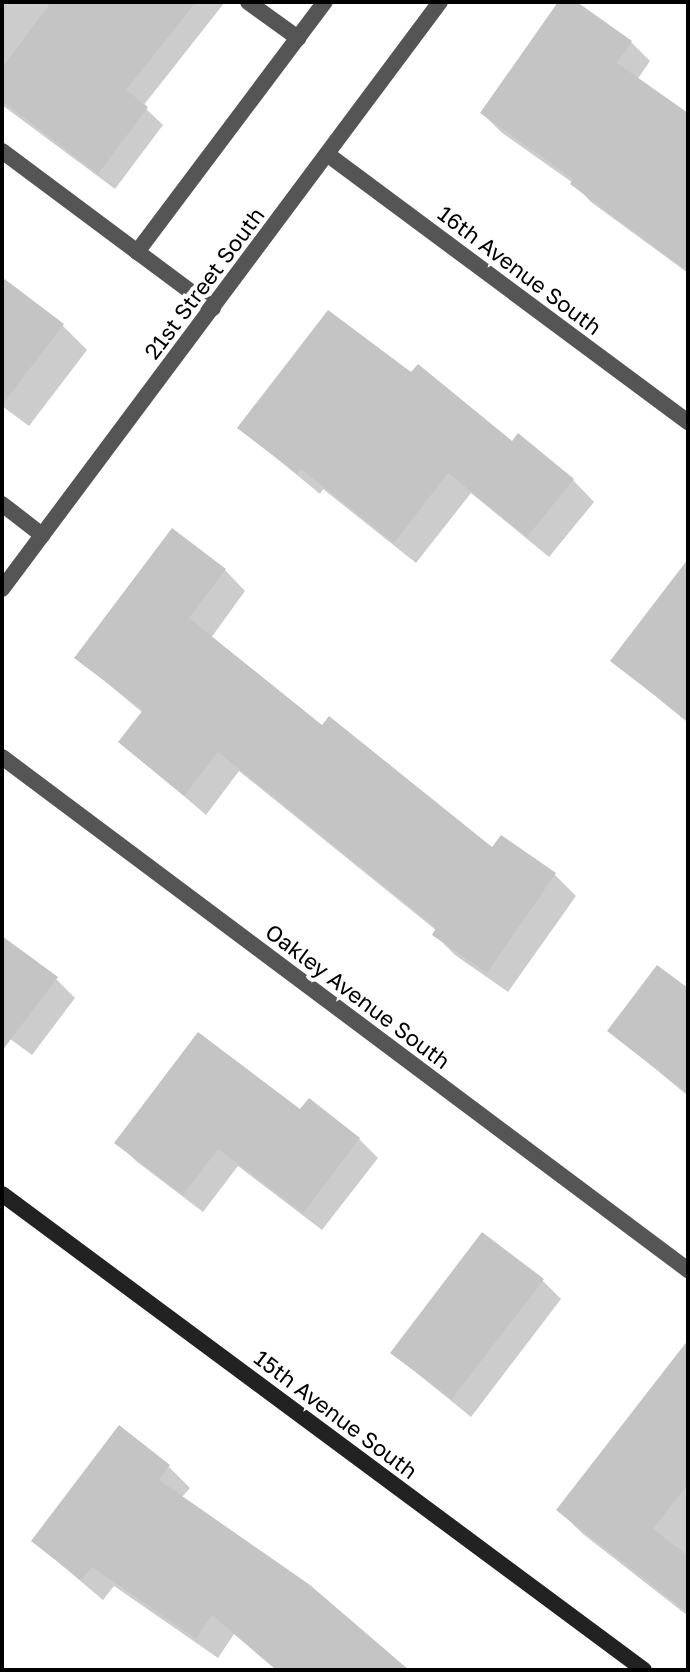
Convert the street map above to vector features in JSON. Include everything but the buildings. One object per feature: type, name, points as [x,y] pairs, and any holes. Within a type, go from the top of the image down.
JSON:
[{"type":"street","points":[[248,2],[298,38]]},
{"type":"street","points":[[137,252],[325,2]]},
{"type":"street","name":"21st Street South","points":[[2,589],[440,2]]},
{"type":"street","points":[[2,151],[213,308]]},
{"type":"street","name":"16th Avenue South","points":[[327,154],[688,422]]},
{"type":"street","points":[[2,504],[42,535]]},
{"type":"street","name":"Oakley Avenue South","points":[[2,757],[688,1270]]},
{"type":"street","name":"15th Avenue South","points":[[2,1194],[644,1670]]}]
